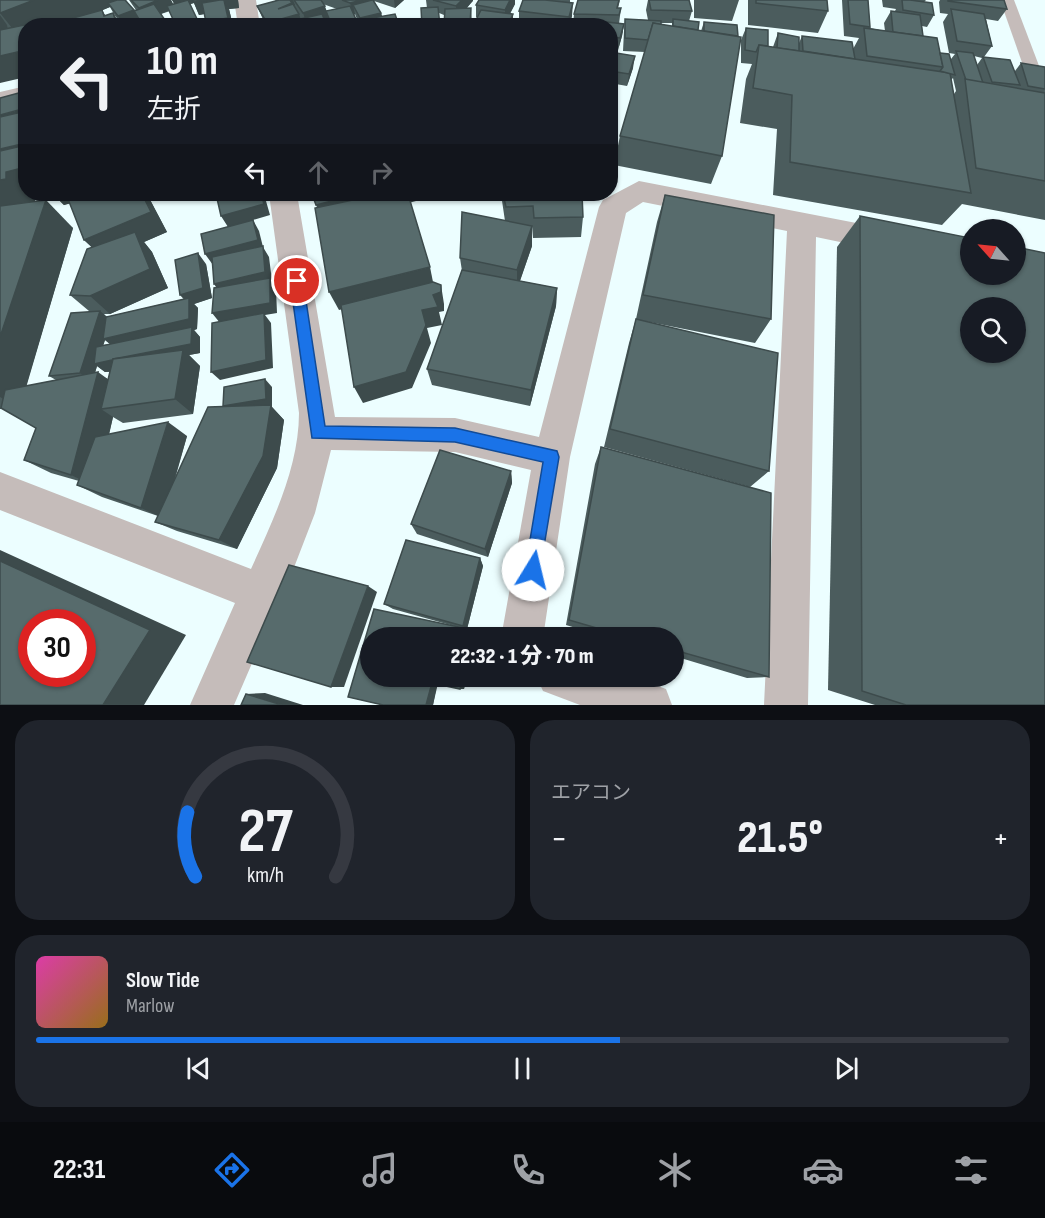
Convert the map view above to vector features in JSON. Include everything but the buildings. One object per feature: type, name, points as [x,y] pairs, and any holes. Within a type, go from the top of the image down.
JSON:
[{"type":"street","points":[[245,0],[248,18]]},
{"type":"street","points":[[524,627],[552,457],[613,207],[639,191],[960,255]]},
{"type":"street","points":[[212,705],[296,513],[317,433],[317,413],[284,201]]},
{"type":"street","points":[[786,705],[802,223]]},
{"type":"street","points":[[317,433],[455,435],[552,457]]},
{"type":"street","points":[[0,491],[262,594]]},
{"type":"street","points":[[593,687],[650,705]]},
{"type":"lane","points":[[1007,0],[1033,71]]},
{"type":"lane","points":[[0,97],[18,93]]},
{"type":"route","points":[[297,281],[317,413],[317,433],[455,435],[552,457],[533,570]]}]
